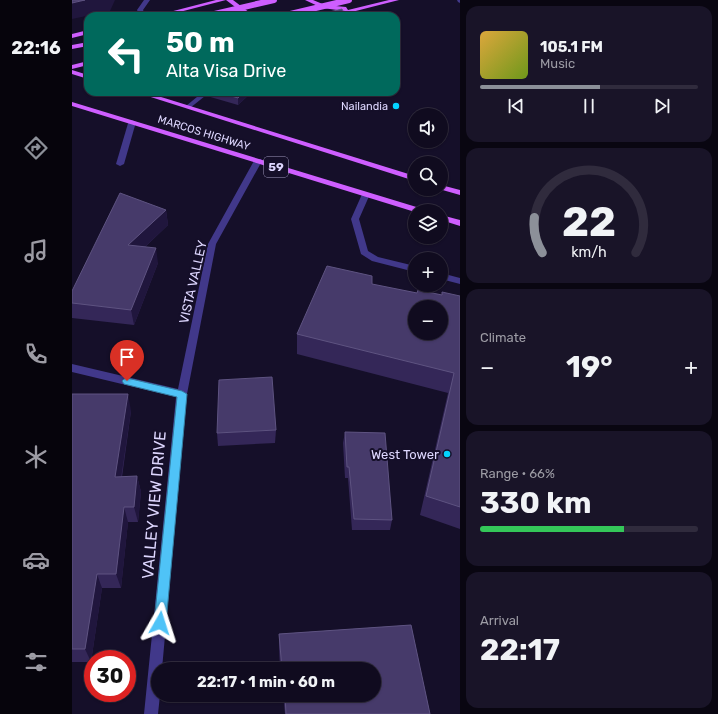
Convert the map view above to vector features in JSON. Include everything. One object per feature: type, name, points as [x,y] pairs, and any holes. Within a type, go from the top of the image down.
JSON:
[{"type":"main road","points":[[174,12],[223,0]]},
{"type":"main road","points":[[229,0],[246,12]]},
{"type":"main road","points":[[223,12],[274,0]]},
{"type":"main road","points":[[308,0],[338,9],[359,9]]},
{"type":"main road","points":[[299,12],[349,0]]},
{"type":"main road","points":[[346,12],[396,0]]},
{"type":"main road","points":[[72,35],[84,33]]},
{"type":"main road","points":[[72,47],[84,45]]},
{"type":"main road","points":[[72,67],[84,64]]},
{"type":"main road","points":[[72,72],[84,75]]},
{"type":"main road","points":[[72,79],[84,77]]},
{"type":"main road","name":"MARCOS HIGHWAY","points":[[151,96],[408,177]]},
{"type":"main road","name":"MARCOS HIGHWAY","points":[[73,104],[408,207]]},
{"type":"main road","points":[[448,189],[460,193]]},
{"type":"main road","points":[[448,219],[460,223]]},
{"type":"street","points":[[141,12],[140,10],[147,0]]},
{"type":"street","points":[[188,107],[201,96]]},
{"type":"street","points":[[120,164],[132,122]]},
{"type":"street","name":"VISTA VALLEY","points":[[182,394],[212,244],[258,161]]},
{"type":"street","points":[[366,194],[355,219],[364,252],[375,259],[408,267]]},
{"type":"street","points":[[448,278],[460,281]]},
{"type":"street","points":[[72,368],[182,394]]},
{"type":"street","name":"VALLEY VIEW DRIVE","points":[[151,714],[182,394]]},
{"type":"building","points":[[72,0],[85,0],[72,3]]},
{"type":"building","points":[[342,9],[343,12],[329,12]]},
{"type":"building","points":[[120,193],[166,210],[128,245],[156,248],[131,310],[72,303],[72,291]]},
{"type":"building","name":"West Tower","points":[[327,266],[372,276],[372,284],[408,292],[428,292],[442,295],[442,292],[460,296],[460,507],[426,496],[454,373],[297,334]]},
{"type":"building","points":[[272,377],[276,430],[217,433],[219,380]]},
{"type":"building","points":[[72,394],[128,394],[115,477],[137,476],[134,507],[124,507],[116,574],[97,574],[85,649],[72,649]]},
{"type":"building","points":[[345,432],[385,433],[392,520],[354,519],[349,467],[347,467]]},
{"type":"building","points":[[411,625],[430,714],[286,714],[285,702],[381,702],[381,662],[281,662],[279,634]]},
{"type":"place","name":"Nailandia","points":[[396,106]]},
{"type":"place","name":"West Tower","points":[[447,454]]},
{"type":"route","points":[[127,381],[182,394],[160,623]]}]
